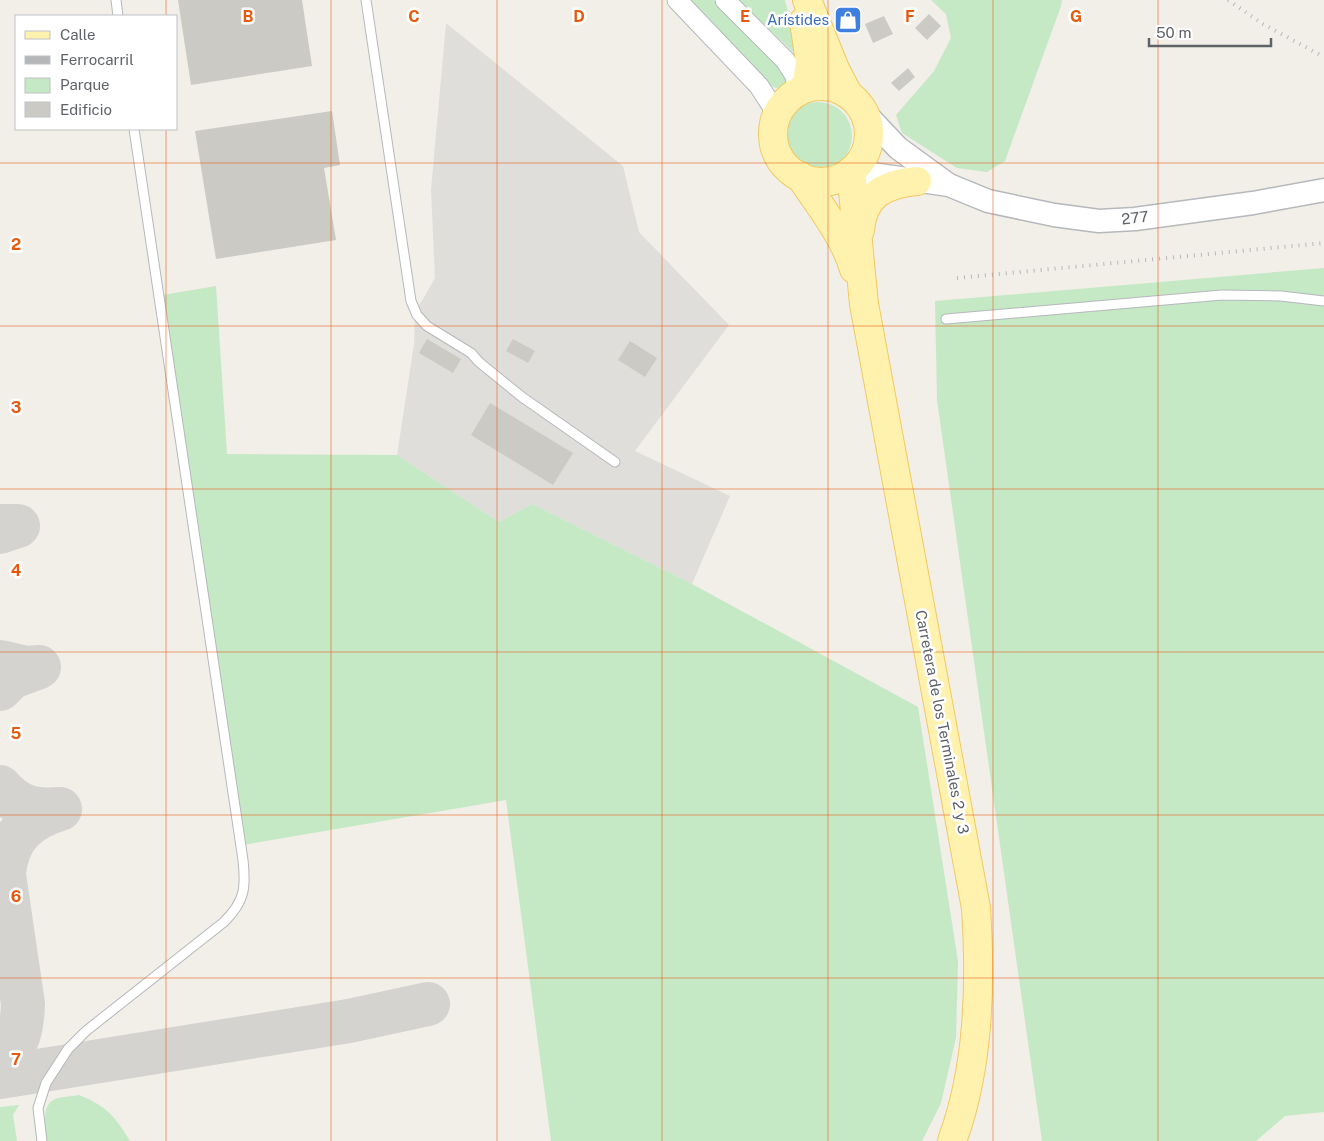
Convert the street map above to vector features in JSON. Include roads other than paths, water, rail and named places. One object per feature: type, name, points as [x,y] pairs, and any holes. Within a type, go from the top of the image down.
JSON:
[{"type":"main road","points":[[800,0],[810,62],[802,89]]},
{"type":"main road","points":[[808,0],[835,69],[856,104],[868,125],[868,144],[859,163],[852,171],[832,180],[810,180],[800,176],[786,166],[778,152],[774,136],[777,114],[789,98],[802,89],[827,86],[838,89],[856,104]]},
{"type":"main road","name":"Carretera de los Terminales 2 y 3","points":[[852,171],[864,304]]},
{"type":"main road","name":"Carretera de los Terminales 2 y 3","points":[[800,176],[829,219],[851,257],[864,304],[976,908],[979,959],[978,1012],[971,1063],[958,1125],[952,1141]]},
{"type":"main road","points":[[859,239],[863,209],[871,200],[888,187],[899,183],[917,181]]},
{"type":"street","points":[[677,0],[759,86],[777,114]]},
{"type":"street","points":[[725,0],[784,60],[802,89]]},
{"type":"street","name":"277","points":[[856,104],[898,148],[949,185],[988,201],[1054,215],[1099,221],[1135,219],[1253,203],[1324,190]]},
{"type":"street","name":"277","points":[[852,171],[949,185]]},
{"type":"lane","points":[[116,0],[118,15]]},
{"type":"lane","points":[[366,0],[411,301],[417,315],[427,326],[471,353],[478,362],[522,397],[615,462]]},
{"type":"lane","points":[[42,1141],[38,1108],[46,1083],[68,1049],[86,1031],[224,922],[234,912],[245,888],[243,860],[134,130]]},
{"type":"lane","points":[[946,319],[1222,296],[1281,296],[1324,301]]},
{"type":"railway","points":[[1228,0],[1263,24],[1324,57]]},
{"type":"railway","points":[[957,278],[1324,243]]},
{"type":"place","name":"Arístides","points":[[848,20]]}]
